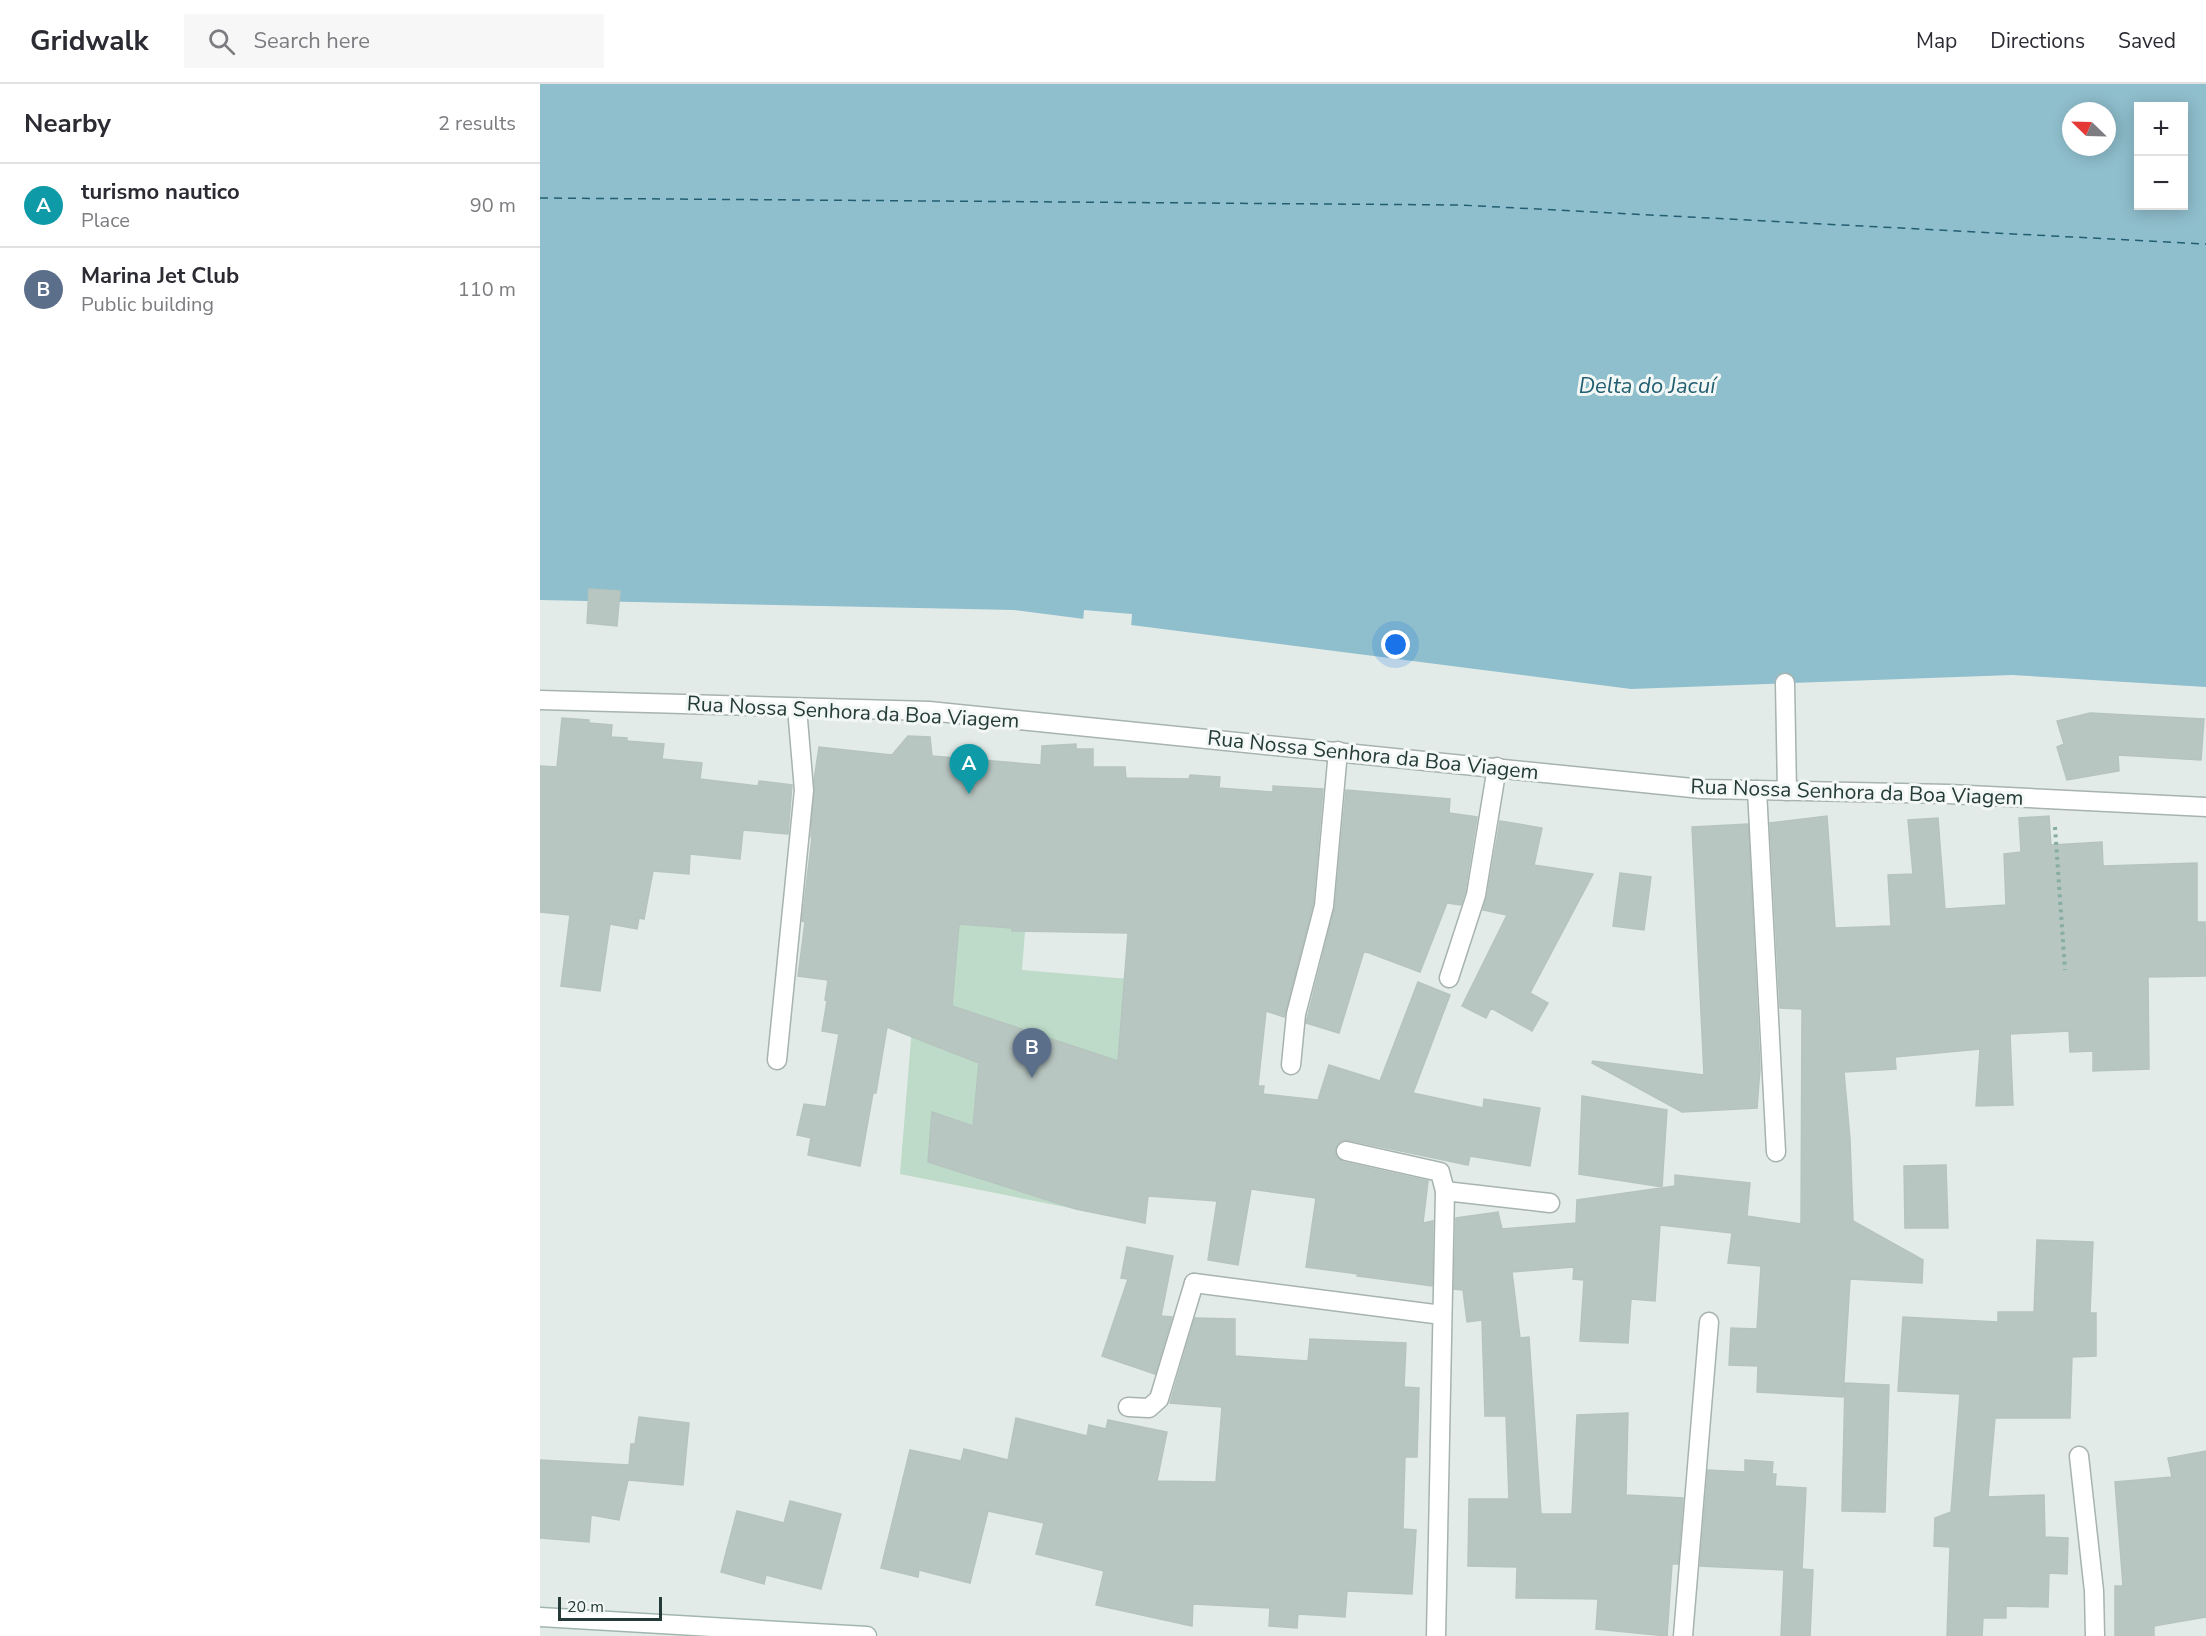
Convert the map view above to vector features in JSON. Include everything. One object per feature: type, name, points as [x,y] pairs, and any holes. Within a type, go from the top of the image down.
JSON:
[{"type":"street","points":[[1785,683],[1788,791]]},
{"type":"street","name":"Rua Nossa Senhora da Boa Viagem","points":[[540,700],[972,714],[1702,789],[2054,799],[2206,807]]},
{"type":"street","points":[[777,1060],[804,790],[797,708]]},
{"type":"street","points":[[1291,1065],[1296,1014],[1324,906],[1338,751]]},
{"type":"street","points":[[1449,978],[1476,895],[1497,768]]},
{"type":"street","points":[[1757,790],[1776,1152]]},
{"type":"street","points":[[1346,1151],[1440,1172],[1445,1191],[1436,1636]]},
{"type":"street","points":[[1445,1191],[1550,1203]]},
{"type":"street","points":[[1128,1407],[1149,1408],[1159,1399],[1194,1283],[1442,1315]]},
{"type":"street","points":[[1683,1636],[1709,1323]]},
{"type":"street","points":[[2079,1456],[2094,1591],[2095,1636]]},
{"type":"street","points":[[540,1617],[867,1636]]},
{"type":"path","points":[[2054,799],[2065,969]]},
{"type":"green space","points":[[934,756],[1038,765],[1022,970],[1165,982],[1145,1223],[900,1174]]},
{"type":"water","name":"Delta do Jacuí","points":[[540,84],[2206,84],[2206,687],[2012,675],[1631,689],[1014,610],[540,600]]},
{"type":"pier","points":[[1084,610],[1132,614],[1131,628],[1083,622]]},
{"type":"building","points":[[589,589],[620,591],[617,626],[587,623]]},
{"type":"building","points":[[2090,713],[2204,719],[2201,760],[2118,755],[2119,771],[2067,780],[2057,747],[2064,744],[2057,721]]},
{"type":"building","points":[[562,718],[612,725],[611,737],[627,738],[627,741],[664,744],[662,759],[702,763],[700,779],[758,786],[759,781],[792,785],[788,834],[743,830],[740,859],[690,854],[689,874],[653,871],[644,919],[639,918],[637,929],[610,924],[600,991],[561,986],[570,915],[540,912],[540,766],[557,767]]},
{"type":"building","points":[[908,736],[930,737],[932,756],[1041,765],[1042,746],[1076,744],[1076,749],[1093,749],[1093,767],[1125,767],[1126,778],[1189,779],[1190,775],[1220,777],[1219,788],[1273,792],[1273,786],[1323,789],[1313,904],[1284,1017],[1266,1011],[1258,1086],[1264,1086],[1263,1094],[1318,1100],[1329,1065],[1380,1081],[1418,982],[1450,995],[1413,1093],[1483,1108],[1484,1099],[1540,1108],[1530,1166],[1470,1156],[1468,1165],[1348,1140],[1337,1144],[1336,1155],[1343,1162],[1428,1181],[1423,1223],[1433,1221],[1432,1286],[1306,1267],[1316,1198],[1251,1189],[1238,1265],[1208,1260],[1217,1201],[1148,1196],[1145,1223],[1076,1209],[928,1162],[932,1112],[973,1126],[979,1063],[887,1027],[860,1166],[808,1155],[811,1138],[797,1135],[804,1104],[826,1107],[839,1034],[822,1031],[828,980],[798,976],[805,922],[802,921],[819,747],[892,755]],"holes":[[[959,924],[1012,928],[1012,931],[1128,933],[1118,1061],[952,1006]]]},
{"type":"building","points":[[1346,790],[1450,799],[1449,813],[1477,817],[1461,905],[1447,903],[1420,972],[1364,951],[1339,1033],[1306,1023],[1335,907]]},
{"type":"building","points":[[1827,816],[1835,928],[1891,926],[1888,875],[1913,874],[1908,820],[1938,818],[1945,909],[2006,905],[2004,854],[2021,852],[2019,818],[2049,816],[2051,845],[2102,842],[2103,866],[2197,863],[2197,922],[2205,922],[2206,976],[2148,977],[2149,1069],[2093,1071],[2093,1051],[2070,1052],[2069,1031],[2010,1034],[2013,1105],[1976,1106],[1980,1049],[1895,1057],[1896,1069],[1844,1072],[1850,1139],[1853,1221],[1923,1260],[1922,1283],[1850,1279],[1843,1397],[1757,1392],[1758,1366],[1729,1365],[1731,1328],[1757,1329],[1761,1266],[1728,1263],[1732,1233],[1660,1225],[1655,1301],[1631,1299],[1628,1343],[1580,1341],[1584,1280],[1573,1279],[1574,1267],[1512,1272],[1520,1338],[1529,1337],[1541,1514],[1572,1514],[1577,1415],[1628,1413],[1626,1495],[1683,1498],[1678,1564],[1672,1564],[1667,1636],[1596,1629],[1598,1599],[1516,1598],[1517,1567],[1468,1566],[1469,1499],[1509,1499],[1506,1416],[1485,1416],[1482,1320],[1467,1322],[1463,1290],[1454,1289],[1456,1218],[1498,1212],[1502,1229],[1576,1223],[1577,1200],[1675,1186],[1675,1175],[1750,1183],[1747,1216],[1801,1224],[1802,1009],[1780,1008],[1770,823]]},
{"type":"building","points":[[1500,821],[1542,828],[1534,865],[1593,874],[1530,993],[1548,1003],[1532,1031],[1491,1008],[1486,1018],[1462,1006],[1507,915],[1483,910]]},
{"type":"building","points":[[1748,824],[1760,1069],[1757,1108],[1682,1112],[1592,1063],[1593,1061],[1704,1075],[1692,827]]},
{"type":"building","points":[[1620,873],[1651,877],[1644,930],[1613,926]]},
{"type":"building","points":[[1582,1096],[1667,1110],[1662,1187],[1579,1174]]},
{"type":"building","points":[[1946,1165],[1948,1228],[1905,1228],[1904,1166]]},
{"type":"building","points":[[2037,1240],[2093,1242],[2090,1313],[2096,1313],[2096,1356],[2072,1357],[2070,1418],[1995,1418],[1988,1497],[2044,1495],[2045,1537],[2068,1538],[2067,1574],[2049,1573],[2048,1607],[2006,1606],[2006,1618],[1983,1618],[1982,1636],[1947,1636],[1950,1547],[1934,1546],[1935,1518],[1951,1512],[1960,1394],[1898,1391],[1903,1317],[1998,1322],[1998,1312],[2034,1312]]},
{"type":"building","points":[[1127,1247],[1173,1256],[1161,1316],[1172,1317],[1155,1374],[1102,1356],[1128,1279],[1121,1278]]},
{"type":"building","points":[[1195,1318],[1235,1319],[1235,1356],[1308,1361],[1310,1339],[1406,1343],[1404,1387],[1419,1388],[1417,1457],[1405,1457],[1403,1529],[1416,1530],[1412,1594],[1347,1591],[1345,1617],[1298,1614],[1297,1628],[1269,1626],[1270,1608],[1193,1604],[1192,1626],[1096,1605],[1104,1571],[1036,1554],[1044,1523],[988,1511],[970,1583],[919,1570],[918,1577],[881,1568],[910,1450],[961,1461],[964,1449],[1008,1460],[1016,1418],[1087,1436],[1089,1425],[1106,1429],[1108,1420],[1167,1432],[1157,1481],[1216,1482],[1222,1407],[1170,1403]]},
{"type":"building","points":[[1845,1383],[1889,1385],[1885,1512],[1842,1511]]},
{"type":"building","points":[[639,1417],[689,1423],[683,1485],[628,1480],[619,1520],[591,1515],[589,1542],[540,1538],[540,1460],[629,1465],[631,1444],[635,1444]]},
{"type":"building","points":[[2206,1451],[2206,1617],[2154,1626],[2154,1636],[2115,1636],[2115,1586],[2123,1586],[2115,1482],[2172,1477],[2168,1458]]},
{"type":"building","points":[[1745,1460],[1773,1462],[1772,1474],[1776,1474],[1775,1486],[1806,1488],[1802,1569],[1813,1570],[1810,1636],[1781,1636],[1784,1570],[1700,1566],[1708,1470],[1745,1472]]},
{"type":"building","points":[[790,1501],[841,1514],[821,1589],[766,1575],[764,1584],[721,1572],[737,1511],[784,1523]]},
{"type":"ferry route","points":[[540,198],[1460,205],[2206,244]]},
{"type":"place","name":"turismo nautico","points":[[969,794]]},
{"type":"place","name":"Marina Jet Club","points":[[1032,1078]]}]
